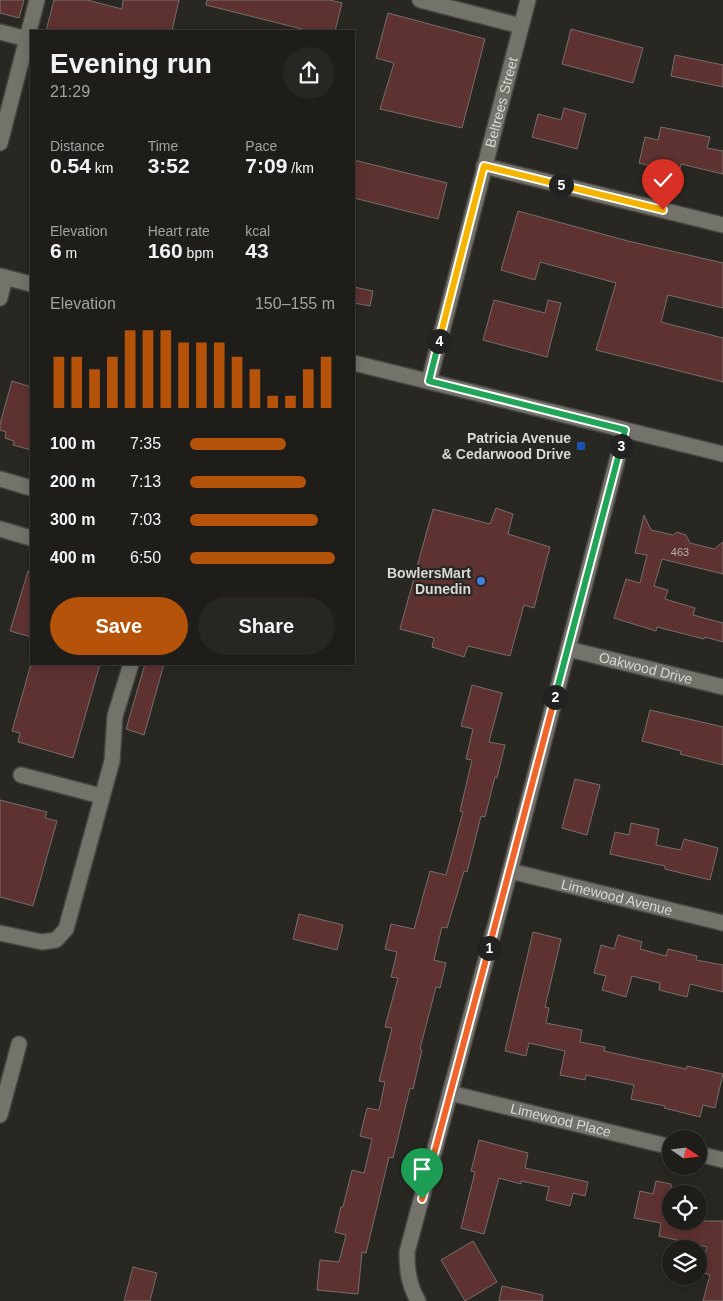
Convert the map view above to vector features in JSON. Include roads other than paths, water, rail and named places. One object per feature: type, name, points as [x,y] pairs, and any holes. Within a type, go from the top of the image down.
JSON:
[{"type":"street","points":[[31,30],[37,0]]},
{"type":"street","points":[[420,0],[521,26]]},
{"type":"street","name":"Beltrees Street","points":[[429,381],[528,0]]},
{"type":"street","points":[[0,32],[27,49]]},
{"type":"street","points":[[0,143],[30,34]]},
{"type":"street","points":[[484,166],[723,225]]},
{"type":"street","points":[[0,298],[3,277],[30,284]]},
{"type":"street","points":[[355,362],[723,454]]},
{"type":"street","points":[[418,1301],[407,1273],[407,1252],[510,871],[625,430]]},
{"type":"street","points":[[0,479],[30,488]]},
{"type":"street","points":[[0,529],[30,538]]},
{"type":"street","name":"Oakwood Drive","points":[[568,648],[723,687]]},
{"type":"street","points":[[0,933],[42,942],[56,940],[66,929],[112,761],[115,716],[132,665]]},
{"type":"street","points":[[20,775],[101,796]]},
{"type":"street","name":"Limewood Avenue","points":[[510,871],[723,923]]},
{"type":"street","points":[[0,1115],[19,1044]]},
{"type":"street","name":"Limewood Place","points":[[450,1093],[662,1145]]},
{"type":"street","points":[[708,1156],[723,1160]]},
{"type":"place","name":"Patricia Avenue & Cedarwood Drive","points":[[581,446]]},
{"type":"place","name":"BowlersMart Dunedin","points":[[481,581]]}]
